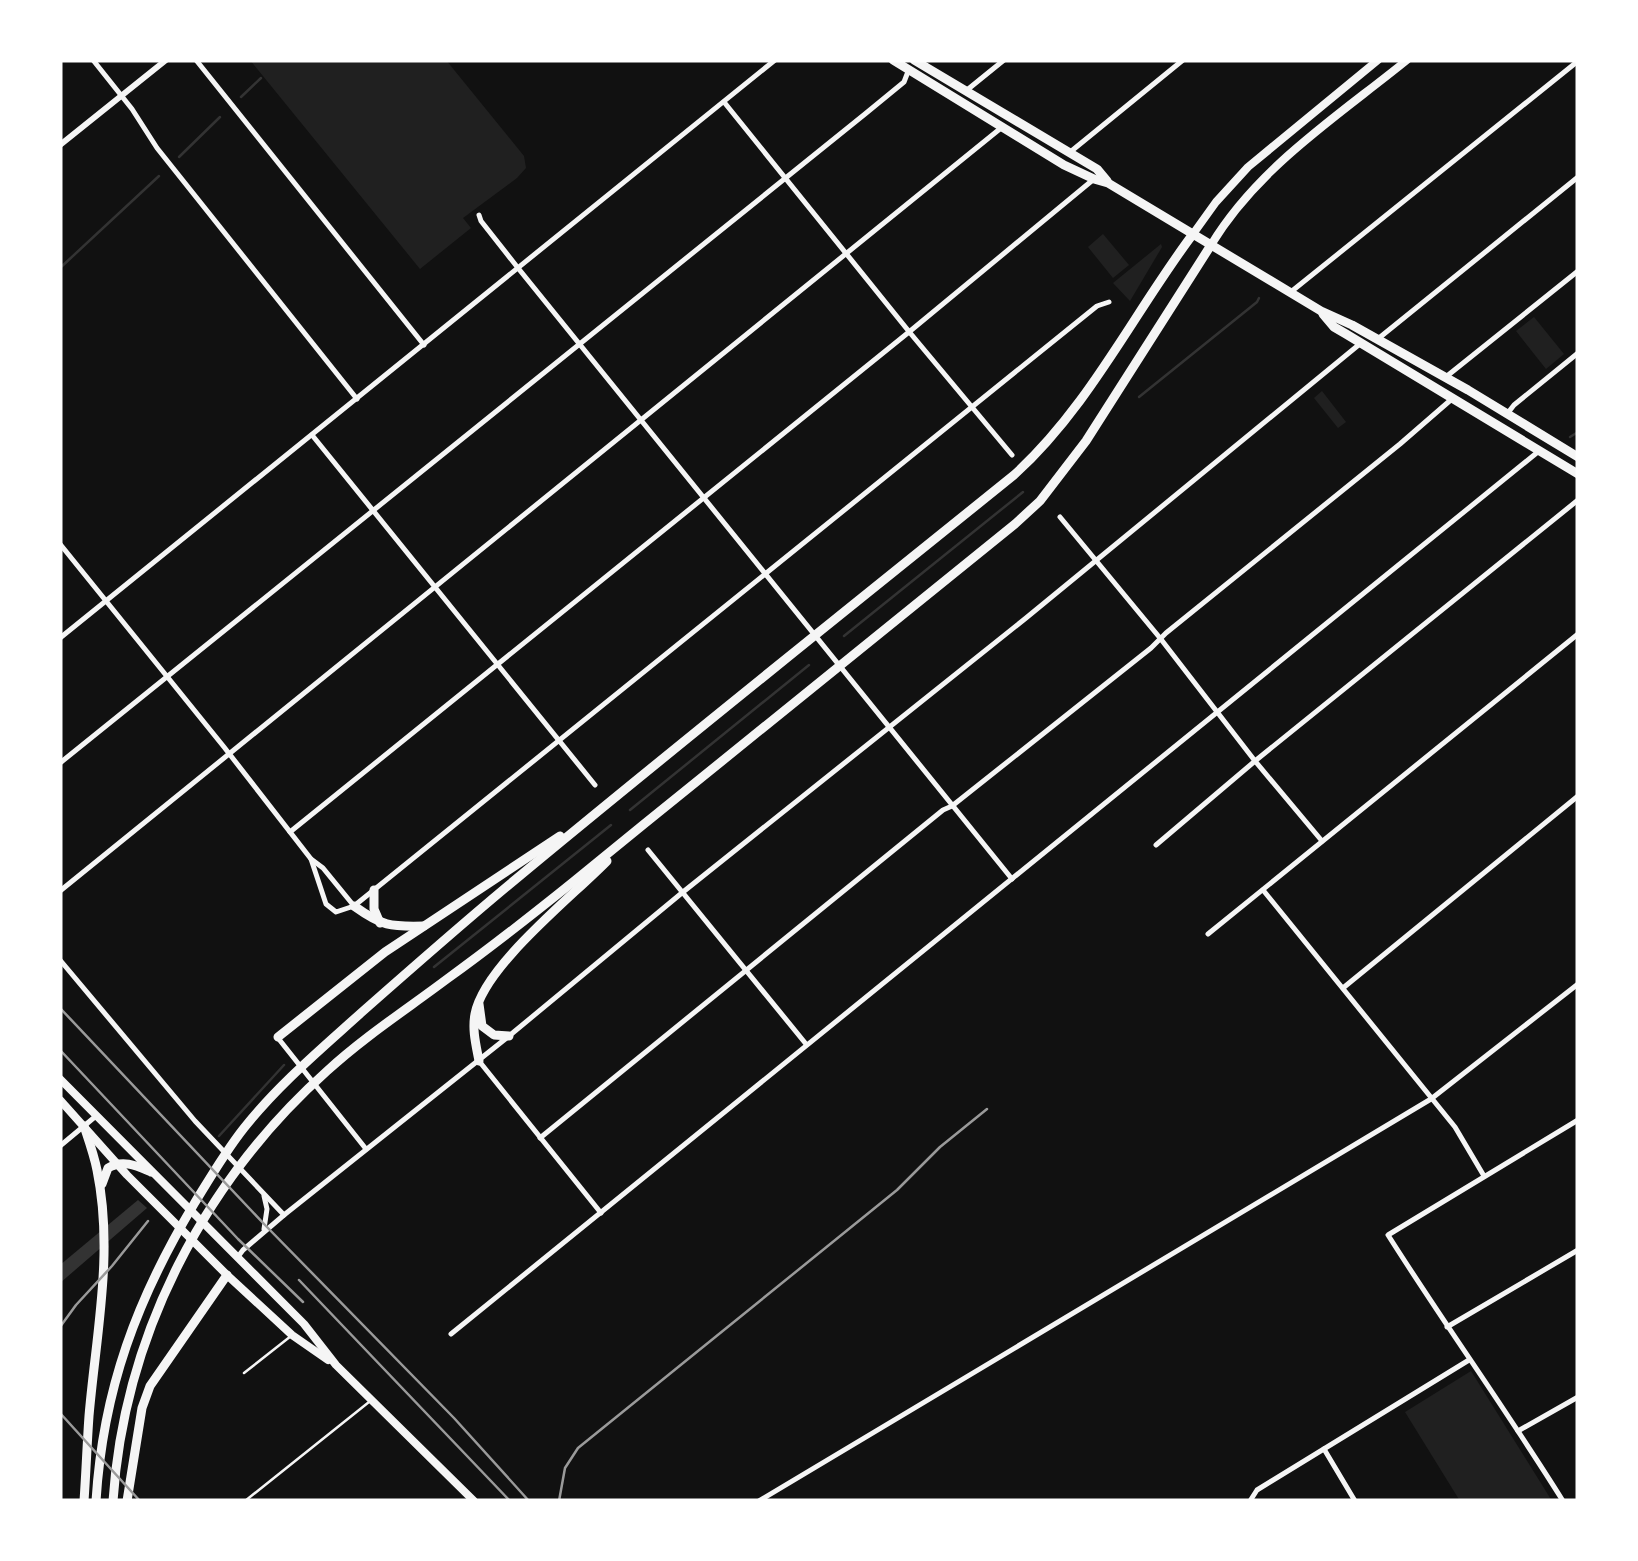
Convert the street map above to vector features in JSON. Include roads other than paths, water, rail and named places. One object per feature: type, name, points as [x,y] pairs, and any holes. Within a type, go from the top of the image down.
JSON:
[{"type":"main road","points":[[893,60],[966,91],[1097,169],[1108,184]]},
{"type":"main road","points":[[96,1501],[104,1430],[133,1323],[174,1237],[246,1125],[316,1054],[470,918],[1040,452],[1083,398],[1216,202],[1248,167],[1378,60]]},
{"type":"main road","points":[[113,1501],[118,1447],[129,1395],[160,1303],[208,1214],[281,1116],[328,1069],[533,914],[1015,524],[1042,498],[1086,441],[1240,204],[1288,156],[1407,60]]},
{"type":"main road","points":[[911,65],[1001,128],[1064,165],[1108,184],[1322,312],[1445,378],[1578,457]]},
{"type":"main road","points":[[1322,312],[1334,327],[1578,474]]},
{"type":"main road","points":[[278,1037],[385,952],[610,802]]},
{"type":"main road","points":[[479,1061],[474,1016],[487,985],[503,964],[634,832]]},
{"type":"main road","points":[[374,890],[374,910],[380,922]]},
{"type":"main road","points":[[354,906],[392,927],[427,926]]},
{"type":"main road","points":[[478,1001],[482,1026],[494,1035],[510,1036]]},
{"type":"main road","points":[[60,1079],[304,1324],[336,1365],[474,1501]]},
{"type":"main road","points":[[60,1100],[226,1275],[292,1335],[336,1365]]},
{"type":"main road","points":[[84,1126],[96,1165],[104,1224],[104,1286],[84,1501]]},
{"type":"main road","points":[[102,1197],[105,1173],[117,1164],[151,1172]]},
{"type":"main road","points":[[126,1501],[142,1408],[150,1386],[238,1258]]},
{"type":"street","points":[[93,60],[139,118],[156,148],[357,399]]},
{"type":"street","points":[[60,145],[166,60]]},
{"type":"street","points":[[196,60],[424,345]]},
{"type":"street","points":[[60,638],[774,60]]},
{"type":"street","points":[[966,91],[1004,60]]},
{"type":"street","points":[[1070,152],[1182,60]]},
{"type":"street","points":[[1290,292],[1578,61]]},
{"type":"street","points":[[61,760],[900,85],[911,65]]},
{"type":"street","points":[[724,102],[1012,455]]},
{"type":"street","points":[[60,891],[1001,128]]},
{"type":"street","points":[[1377,340],[1578,178]]},
{"type":"street","points":[[290,832],[1094,179]]},
{"type":"street","points":[[478,215],[1012,879]]},
{"type":"street","points":[[1445,378],[1578,271]]},
{"type":"street","points":[[311,859],[330,910],[354,906],[1097,306],[1109,302]]},
{"type":"street","points":[[238,1258],[263,1232],[510,1036],[1361,343]]},
{"type":"street","points":[[1507,414],[1578,353]]},
{"type":"street","points":[[540,1138],[945,808],[1151,648],[1454,398]]},
{"type":"street","points":[[312,435],[596,784]]},
{"type":"street","points":[[451,1334],[1540,450]]},
{"type":"street","points":[[1156,845],[1578,500]]},
{"type":"street","points":[[1060,517],[1322,842]]},
{"type":"street","points":[[60,544],[311,859],[354,906]]},
{"type":"street","points":[[1208,934],[1578,634]]},
{"type":"street","points":[[1342,988],[1578,798]]},
{"type":"street","points":[[648,850],[806,1044]]},
{"type":"street","points":[[1263,890],[1455,1128],[1484,1176]]},
{"type":"street","points":[[60,960],[195,1121],[284,1215]]},
{"type":"street","points":[[759,1501],[1431,1099],[1578,984]]},
{"type":"street","points":[[278,1037],[366,1149]]},
{"type":"street","points":[[479,1061],[601,1213]]},
{"type":"street","points":[[60,1146],[96,1116]]},
{"type":"street","points":[[1563,1501],[1388,1234],[1576,1122],[1578,1130]]},
{"type":"street","points":[[263,1193],[267,1209],[263,1232]]},
{"type":"street","points":[[1448,1327],[1578,1250]]},
{"type":"street","points":[[1250,1501],[1257,1490],[1469,1360]]},
{"type":"street","points":[[1518,1431],[1578,1397]]},
{"type":"street","points":[[1324,1449],[1355,1501]]},
{"type":"lane","points":[[244,1373],[292,1335]]},
{"type":"lane","points":[[245,1501],[372,1400]]},
{"type":"waterway","points":[[241,97],[261,78]]},
{"type":"waterway","points":[[179,157],[220,117]]},
{"type":"waterway","points":[[60,268],[159,176]]},
{"type":"waterway","points":[[1139,397],[1259,298]]},
{"type":"waterway","points":[[1570,437],[1578,432]]},
{"type":"waterway","points":[[844,636],[1023,492]]},
{"type":"waterway","points":[[630,810],[809,665]]},
{"type":"waterway","points":[[434,967],[611,825]]},
{"type":"waterway","points":[[219,1136],[284,1065]]},
{"type":"railway","points":[[60,1008],[529,1501]]},
{"type":"railway","points":[[60,1050],[238,1239],[303,1302]]},
{"type":"railway","points":[[559,1501],[565,1468],[578,1448],[897,1190],[940,1147],[987,1109]]},
{"type":"railway","points":[[60,1327],[148,1221]]},
{"type":"railway","points":[[299,1280],[510,1501]]},
{"type":"railway","points":[[60,1413],[140,1501]]}]
